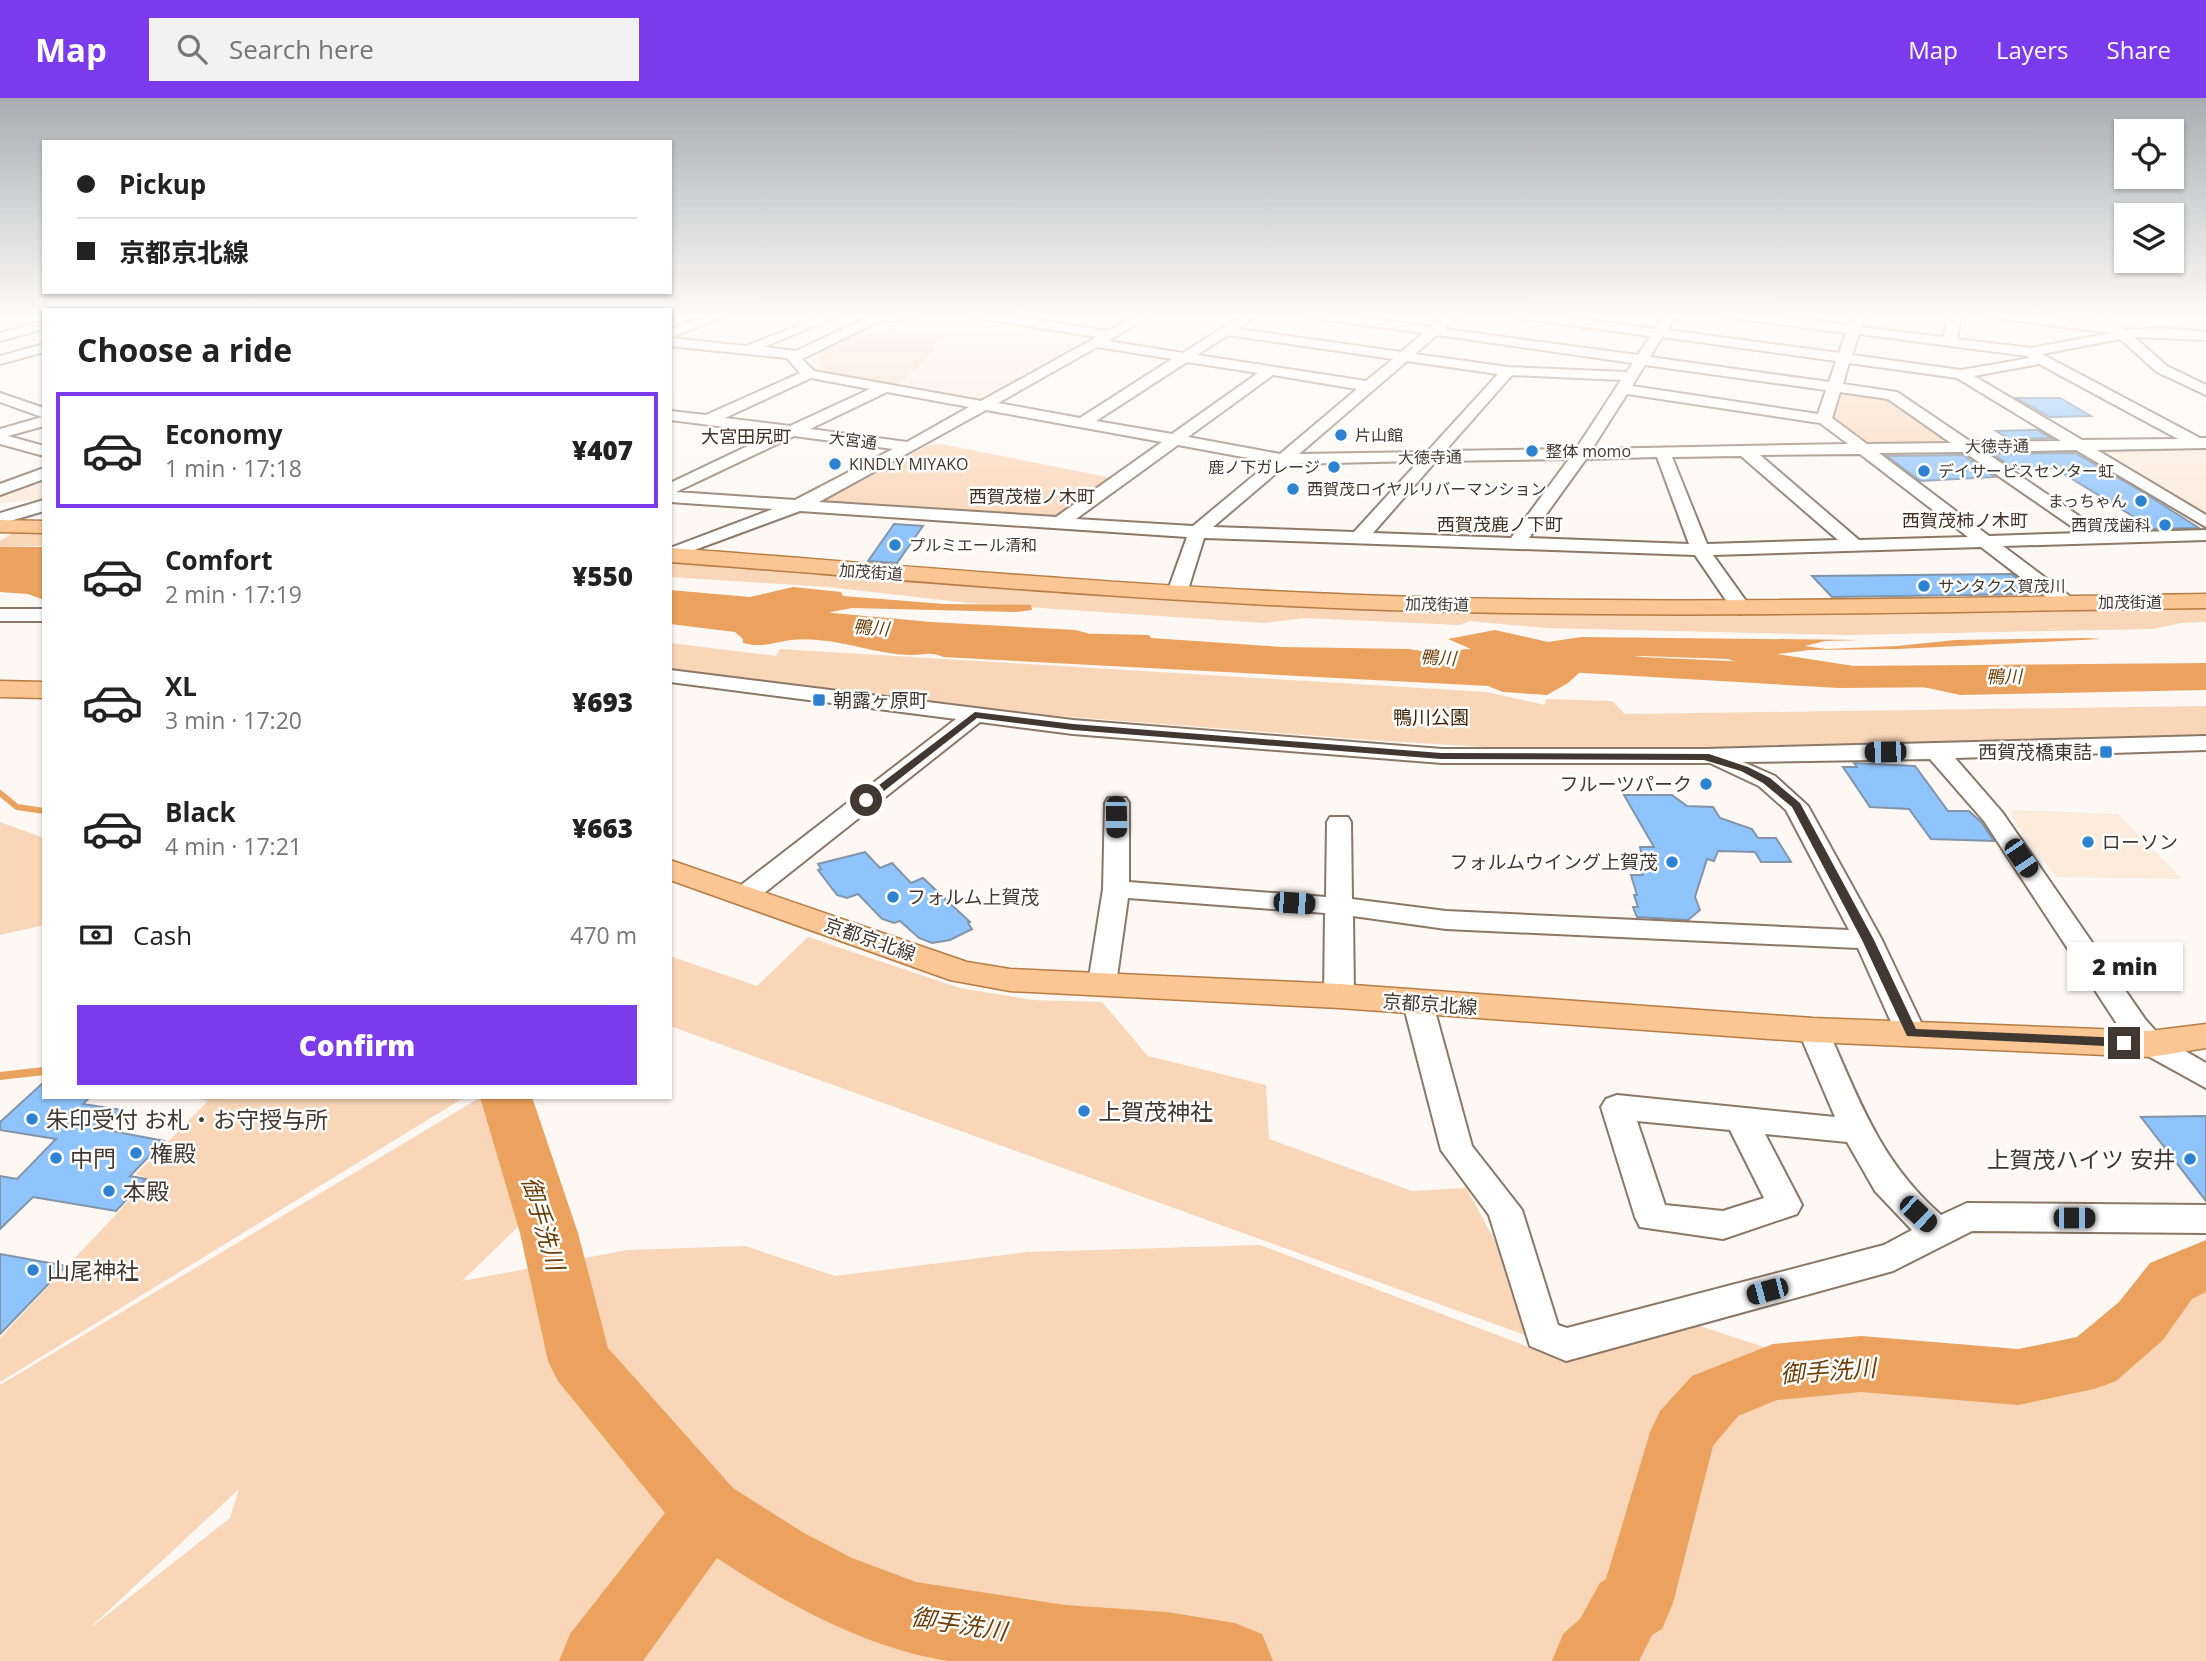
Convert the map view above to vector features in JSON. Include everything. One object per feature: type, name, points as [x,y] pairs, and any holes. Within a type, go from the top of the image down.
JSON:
[{"type":"main road","points":[[3,517],[42,527]]},
{"type":"main road","name":"加茂街道","points":[[672,554],[1177,593],[1390,603],[1741,608],[2206,601]]},
{"type":"main road","points":[[0,689],[42,690]]},
{"type":"main road","name":"京都京北線","points":[[672,870],[962,972],[1010,980],[1339,996],[1423,1005],[1812,1030],[2150,1044],[2206,1036]]},
{"type":"street","points":[[708,420],[781,387]]},
{"type":"street","points":[[672,488],[886,387]]},
{"type":"street","name":"大徳寺通","points":[[886,387],[1283,459],[2201,443]]},
{"type":"street","points":[[672,553],[794,507],[912,447],[1019,387]]},
{"type":"street","points":[[1081,424],[1138,387]]},
{"type":"street","points":[[1059,523],[1248,387]]},
{"type":"street","points":[[1177,593],[1198,532],[1367,387]]},
{"type":"street","points":[[1359,538],[1494,387]]},
{"type":"street","points":[[1516,544],[1580,455],[1623,387]]},
{"type":"street","points":[[1652,387],[1824,419],[2065,602]]},
{"type":"street","points":[[1824,419],[1835,387],[1892,395],[2098,537]]},
{"type":"street","points":[[1982,387],[2206,522]]},
{"type":"street","points":[[2095,387],[2201,443]]},
{"type":"street","points":[[6,399],[33,394]]},
{"type":"street","points":[[6,399],[42,412]]},
{"type":"street","name":"大宮通","points":[[672,415],[912,447]]},
{"type":"street","points":[[0,434],[42,422]]},
{"type":"street","points":[[0,439],[42,451]]},
{"type":"street","points":[[1745,451],[1854,545]]},
{"type":"street","points":[[1663,453],[1700,550],[1741,608]]},
{"type":"street","points":[[0,490],[42,474]]},
{"type":"street","points":[[672,497],[1198,532],[1700,550],[2206,534]]},
{"type":"street","points":[[3,517],[42,506]]},
{"type":"street","points":[[3,517],[42,515]]},
{"type":"street","points":[[0,615],[42,615]]},
{"type":"street","points":[[672,676],[1073,727],[1441,756],[1705,757],[2206,743]]},
{"type":"street","points":[[745,895],[975,715]]},
{"type":"street","points":[[1936,751],[1993,817],[2105,985],[2150,1044],[2206,1077]]},
{"type":"street","points":[[1705,757],[1744,769],[1767,781],[1796,806],[1868,940],[1911,1033]]},
{"type":"street","points":[[1102,984],[1116,889],[1117,803]]},
{"type":"street","points":[[1339,822],[1339,996]]},
{"type":"street","points":[[1116,889],[1340,906],[1446,919],[1868,940]]},
{"type":"street","points":[[1423,1005],[1420,1011],[1457,1150],[1504,1210],[1543,1335],[1566,1345],[1893,1257],[1968,1217],[2206,1219]]},
{"type":"street","points":[[1812,1030],[1858,1131],[1899,1197],[1936,1232]]},
{"type":"street","points":[[1741,1119],[1785,1205],[1723,1224],[1652,1217],[1617,1107],[1741,1119],[1858,1131]]},
{"type":"shaded area","points":[[905,387],[1006,387],[984,399],[975,400]]},
{"type":"shaded area","points":[[2206,446],[2206,514],[2100,450],[2104,448]]},
{"type":"shaded area","points":[[42,478],[42,499],[0,503],[0,494]]},
{"type":"shaded area","name":"ローソン","points":[[2013,810],[2118,814],[2182,879],[2056,877],[2016,825],[2011,813]]},
{"type":"green space","points":[[1840,389],[1887,396],[1955,443],[1872,445],[1862,442],[1831,420]]},
{"type":"green space","points":[[941,444],[1107,477],[1109,480],[1053,519],[821,502],[929,445]]},
{"type":"green space","points":[[17,530],[42,530],[42,546],[0,547],[0,541]]},
{"type":"green space","points":[[672,559],[1482,611],[1873,613],[2206,608],[2206,622],[2181,623],[2153,629],[1847,635],[1545,628],[1470,621],[1459,625],[1305,618],[1263,623],[969,603],[828,587],[672,577]]},
{"type":"green space","name":"鴨川公園","points":[[672,643],[776,656],[780,649],[1486,692],[1545,705],[1546,699],[1612,701],[1625,714],[2206,706],[2206,736],[1550,751],[1058,716],[672,670]]},
{"type":"green space","points":[[0,822],[42,837],[42,925],[0,935]]},
{"type":"green space","name":"上賀茂神社","points":[[808,937],[960,988],[1033,1000],[1102,1002],[1148,1056],[1266,1085],[1269,1139],[1412,1191],[1466,1188],[1495,1241],[1525,1335],[672,1027],[672,957],[757,986]]},
{"type":"green space","points":[[199,1099],[462,1099],[0,1382],[0,1338],[149,1179],[136,1174],[208,1101]]},
{"type":"green space","points":[[478,1099],[486,1099],[524,1221],[462,1281],[628,1250],[745,1246],[835,1276],[1027,1252],[1260,1245],[1539,1351],[1567,1357],[1685,1321],[1865,1380],[2056,1383],[2129,1352],[2165,1316],[2189,1284],[2206,1278],[2206,1661],[0,1661],[0,1385]],"holes":[[[239,1489],[230,1518],[93,1625]]]},
{"type":"water","points":[[0,547],[42,547],[42,599],[28,594],[0,592]]},
{"type":"water","points":[[793,587],[841,592],[843,596],[944,604],[1031,605],[1032,610],[1016,612],[852,608],[831,612],[826,617],[883,635],[950,643],[998,641],[1042,630],[1061,633],[1149,635],[1151,638],[1282,647],[1409,649],[1427,652],[1471,649],[1448,639],[1495,630],[1548,642],[1581,637],[1861,640],[1825,641],[1805,646],[1826,649],[1955,640],[2087,638],[2101,639],[1898,649],[1810,650],[1777,654],[1957,682],[2206,680],[2206,690],[1960,695],[1891,680],[1812,674],[1774,675],[1728,659],[1642,656],[1591,662],[1568,683],[1547,695],[1503,692],[1488,686],[896,654],[806,639],[757,645],[743,643],[743,639],[735,632],[672,624],[672,590],[750,597]]},
{"type":"building","points":[[2016,398],[2060,398],[2091,416],[2050,417]]},
{"type":"building","points":[[2037,430],[2052,438],[2009,439],[1996,431]]},
{"type":"building","points":[[2075,453],[2199,528],[2144,529],[2130,521],[2139,520],[2054,468],[2015,469],[1993,454]]},
{"type":"building","name":"デイサービスセンター虹","points":[[1963,455],[1995,477],[1920,481],[1887,456]]},
{"type":"building","name":"プルミエール清和","points":[[894,524],[923,526],[897,563],[868,561]]},
{"type":"building","name":"サンタクス賀茂川","points":[[2012,574],[2036,594],[1832,597],[1812,576]]},
{"type":"building","points":[[1854,763],[1915,766],[1948,811],[1969,811],[1982,823],[1994,841],[1931,839],[1909,809],[1870,807],[1843,767],[1857,767]]},
{"type":"building","name":"フォルムウイング上賀茂","points":[[1624,795],[1672,795],[1687,806],[1713,807],[1720,818],[1752,829],[1758,838],[1776,838],[1791,862],[1761,862],[1755,852],[1718,851],[1714,861],[1707,859],[1695,897],[1700,910],[1688,920],[1637,917],[1633,907],[1638,907],[1634,895],[1637,895],[1631,875],[1643,875],[1638,862],[1643,862],[1640,847],[1654,847]]},
{"type":"building","name":"フォルム上賀茂","points":[[865,852],[880,868],[892,863],[911,883],[923,878],[970,922],[968,923],[972,929],[950,940],[932,943],[919,938],[900,921],[894,923],[882,919],[858,894],[847,898],[837,895],[818,870],[821,869],[818,864]]},
{"type":"building","points":[[42,1084],[42,1099],[88,1099],[83,1104],[121,1110],[101,1129],[164,1141],[130,1176],[146,1179],[116,1211],[33,1197],[0,1229],[0,1176],[17,1179],[56,1139],[0,1130],[0,1122]]},
{"type":"building","name":"上賀茂ハイツ 安井","points":[[2206,1116],[2206,1201],[2141,1117]]},
{"type":"building","points":[[0,1254],[66,1266],[0,1334]]},
{"type":"waterway","name":"鴨川","points":[[672,608],[931,632],[1075,640]]},
{"type":"waterway","name":"鴨川","points":[[1529,662],[1839,677],[2206,674]]},
{"type":"waterway","points":[[0,793],[17,807],[42,811]]},
{"type":"waterway","points":[[0,1076],[42,1071]]},
{"type":"waterway","name":"御手洗川","points":[[507,1099],[549,1233],[580,1361],[708,1512]]},
{"type":"waterway","name":"御手洗川","points":[[1590,1661],[1607,1646],[1626,1609],[1636,1603],[1683,1432],[1715,1396],[1773,1372],[1861,1364],[2018,1377],[2094,1361],[2141,1321],[2171,1281],[2206,1264]]},
{"type":"waterway","name":"御手洗川","points":[[597,1661],[708,1512]]},
{"type":"waterway","name":"御手洗川","points":[[708,1512],[779,1558],[833,1587],[916,1619],[1065,1642],[1167,1650],[1235,1661]]},
{"type":"place","name":"片山館","points":[[1341,435]]},
{"type":"place","name":"整体 momo","points":[[1532,451]]},
{"type":"place","name":"KINDLY MIYAKO","points":[[835,464]]},
{"type":"place","name":"鹿ノ下ガレージ","points":[[1334,467]]},
{"type":"place","name":"デイサービスセンター虹","points":[[1924,471]]},
{"type":"place","name":"西賀茂ロイヤルリバーマンション","points":[[1293,489]]},
{"type":"place","name":"まっちゃん","points":[[2141,501]]},
{"type":"place","name":"西賀茂歯科","points":[[2165,525]]},
{"type":"place","name":"プルミエール清和","points":[[895,545]]},
{"type":"place","name":"サンタクス賀茂川","points":[[1924,586]]},
{"type":"place","name":"朝露ヶ原町","points":[[819,700]]},
{"type":"place","name":"西賀茂橋東詰","points":[[2106,752]]},
{"type":"place","name":"フルーツパーク","points":[[1706,784]]},
{"type":"place","name":"ローソン","points":[[2088,842]]},
{"type":"place","name":"フォルムウイング上賀茂","points":[[1672,862]]},
{"type":"place","name":"フォルム上賀茂","points":[[893,897]]},
{"type":"place","name":"上賀茂神社","points":[[1084,1111]]},
{"type":"place","name":"朱印受付 お札・お守授与所","points":[[32,1119]]},
{"type":"place","name":"権殿","points":[[136,1153]]},
{"type":"place","name":"中門","points":[[56,1158]]},
{"type":"place","name":"上賀茂ハイツ 安井","points":[[2190,1159]]},
{"type":"place","name":"本殿","points":[[109,1191]]},
{"type":"place","name":"山尾神社","points":[[33,1270]]},
{"type":"district","name":"大宮田尻町","points":[[746,436]]},
{"type":"district","name":"西賀茂榿ノ木町","points":[[1032,496]]},
{"type":"district","name":"西賀茂柿ノ木町","points":[[1965,520]]},
{"type":"district","name":"西賀茂鹿ノ下町","points":[[1500,524]]},
{"type":"route","points":[[866,800],[975,715],[1073,727],[1441,756],[1705,757],[1744,769],[1767,781],[1796,806],[1868,940],[1911,1033],[2124,1043]]}]
